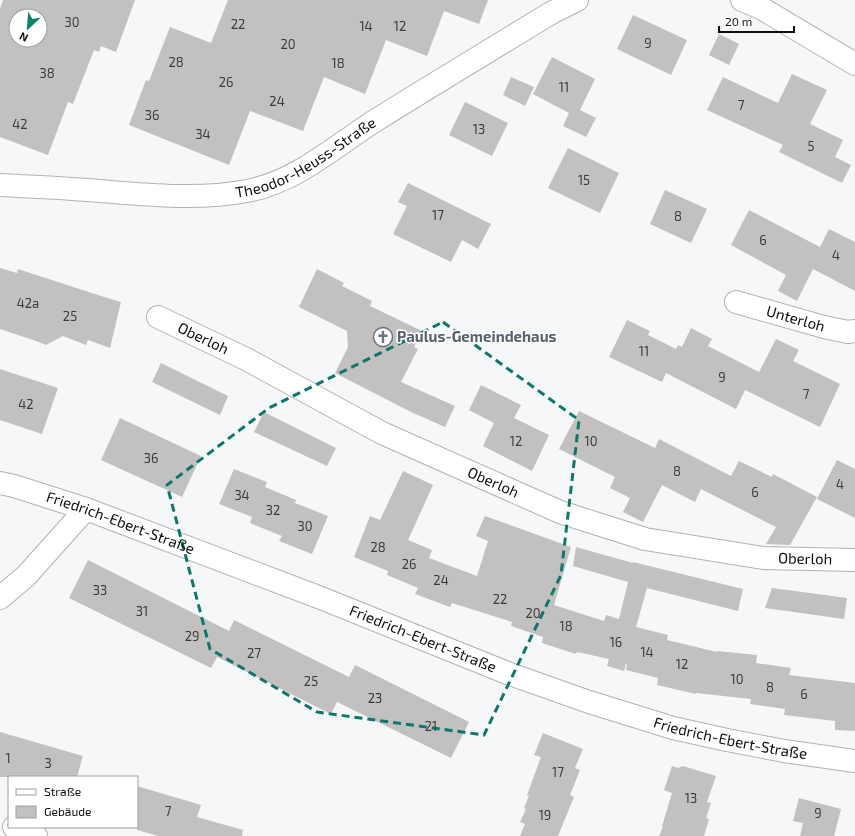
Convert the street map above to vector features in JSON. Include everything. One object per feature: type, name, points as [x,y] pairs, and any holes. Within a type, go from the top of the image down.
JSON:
[{"type":"street","name":"Theodor-Heuss-Straße","points":[[0,185],[134,194],[195,196],[221,195],[265,187],[297,173],[394,109],[551,13],[577,0]]},
{"type":"street","points":[[742,0],[761,8],[855,64]]},
{"type":"street","name":"Unterloh","points":[[736,302],[824,328],[848,332],[855,331]]},
{"type":"street","name":"Oberloh","points":[[158,317],[246,359],[382,433],[560,512],[645,539],[763,558],[855,560]]},
{"type":"street","name":"Friedrich-Ebert-Straße","points":[[0,483],[86,509],[320,598],[510,674],[589,702],[673,728],[712,737],[784,751],[855,761]]},
{"type":"street","points":[[0,598],[26,576],[86,509]]},
{"type":"street","points":[[16,828],[36,836]]},
{"type":"highlighted area","points":[[443,322],[579,420],[561,575],[484,735],[317,712],[210,649],[167,485],[269,408]]},
{"type":"building","points":[[3,0],[135,0],[116,52],[101,46],[99,52],[94,50],[73,104],[68,102],[48,155],[0,137],[0,9]]},
{"type":"building","points":[[228,0],[488,0],[479,24],[444,11],[427,56],[386,40],[365,94],[324,77],[303,131],[250,111],[229,165],[129,125],[146,80],[149,81],[170,27],[211,43]]},
{"type":"building","points":[[633,15],[687,40],[671,75],[617,49]]},
{"type":"building","points":[[719,34],[739,44],[729,65],[709,55]]},
{"type":"building","points":[[552,57],[595,79],[580,110],[596,118],[586,137],[563,126],[569,113],[533,94]]},
{"type":"building","points":[[792,74],[827,90],[810,124],[843,140],[835,157],[851,165],[842,183],[779,152],[783,145],[707,110],[723,77],[778,103]]},
{"type":"building","points":[[511,77],[534,87],[525,106],[503,95]]},
{"type":"building","points":[[465,102],[508,123],[492,156],[449,135]]},
{"type":"building","points":[[568,148],[619,173],[600,213],[548,188]]},
{"type":"building","points":[[408,183],[491,224],[478,249],[462,240],[451,262],[393,234],[407,206],[398,202]]},
{"type":"building","points":[[665,190],[707,209],[691,243],[650,224]]},
{"type":"building","points":[[749,210],[820,247],[829,229],[855,242],[855,291],[813,269],[797,301],[778,291],[786,275],[731,245]]},
{"type":"building","points":[[0,268],[17,273],[18,269],[121,302],[110,348],[88,340],[86,345],[63,336],[46,345],[0,329]]},
{"type":"building","name":"Paulus-Gemeindehaus","points":[[317,269],[344,283],[342,286],[372,301],[370,306],[422,331],[414,347],[418,349],[401,382],[455,406],[445,427],[411,412],[335,373],[348,347],[347,331],[299,307]]},
{"type":"building","points":[[627,320],[650,331],[648,335],[676,349],[678,345],[682,347],[691,328],[712,339],[708,346],[759,372],[776,339],[799,350],[793,361],[840,384],[820,427],[745,390],[736,409],[666,373],[662,382],[609,357]]},
{"type":"building","points":[[161,363],[228,396],[220,415],[152,382]]},
{"type":"building","points":[[0,369],[58,388],[42,434],[0,420]]},
{"type":"building","points":[[481,385],[521,405],[514,418],[549,435],[532,471],[483,446],[494,423],[469,410]]},
{"type":"building","points":[[579,411],[655,448],[659,439],[731,476],[739,461],[772,477],[773,474],[817,497],[790,545],[766,544],[776,527],[701,489],[695,502],[662,485],[643,522],[623,512],[630,498],[610,488],[615,477],[559,449]]},
{"type":"building","points":[[264,412],[336,448],[327,466],[254,432]]},
{"type":"building","points":[[120,418],[201,456],[182,497],[101,460]]},
{"type":"building","points":[[837,460],[855,469],[855,518],[817,499]]},
{"type":"building","points":[[234,469],[267,482],[265,487],[296,500],[295,503],[328,516],[312,554],[279,541],[282,536],[250,523],[252,517],[219,504]]},
{"type":"building","points":[[403,471],[433,485],[408,540],[432,550],[429,558],[477,576],[488,541],[476,536],[485,516],[571,547],[554,605],[604,621],[606,615],[619,619],[628,582],[573,566],[576,547],[633,563],[743,589],[738,611],[647,588],[636,627],[668,635],[667,640],[717,652],[757,655],[756,663],[791,668],[789,675],[855,683],[855,731],[835,730],[835,721],[784,715],[785,709],[750,704],[751,699],[696,694],[657,685],[658,678],[626,670],[627,664],[624,671],[607,666],[609,659],[577,652],[576,654],[542,643],[543,637],[511,626],[512,622],[452,603],[450,607],[415,594],[418,588],[387,575],[388,571],[354,557],[370,516],[380,520]]},
{"type":"building","points":[[88,560],[229,631],[234,620],[349,677],[355,665],[469,722],[451,758],[337,702],[331,714],[217,657],[211,668],[69,598]]},
{"type":"building","points":[[772,588],[847,598],[844,619],[765,608]]},
{"type":"building","points":[[0,732],[83,756],[77,776],[0,777]]},
{"type":"building","points":[[543,733],[583,749],[575,768],[580,770],[570,795],[574,797],[558,836],[520,836],[525,824],[520,822],[526,809],[524,808],[529,796],[527,795],[541,757],[534,755]]},
{"type":"building","points":[[672,766],[678,768],[683,766],[716,776],[707,802],[711,803],[706,818],[709,819],[704,836],[659,836],[672,793],[664,790]]},
{"type":"building","points":[[138,786],[201,805],[197,817],[243,830],[242,836],[158,836],[137,830]]},
{"type":"building","points":[[799,798],[841,809],[834,836],[800,836],[803,823],[793,821]]},
{"type":"place","name":"Paulus-Gemeindehaus","points":[[383,337]]}]
